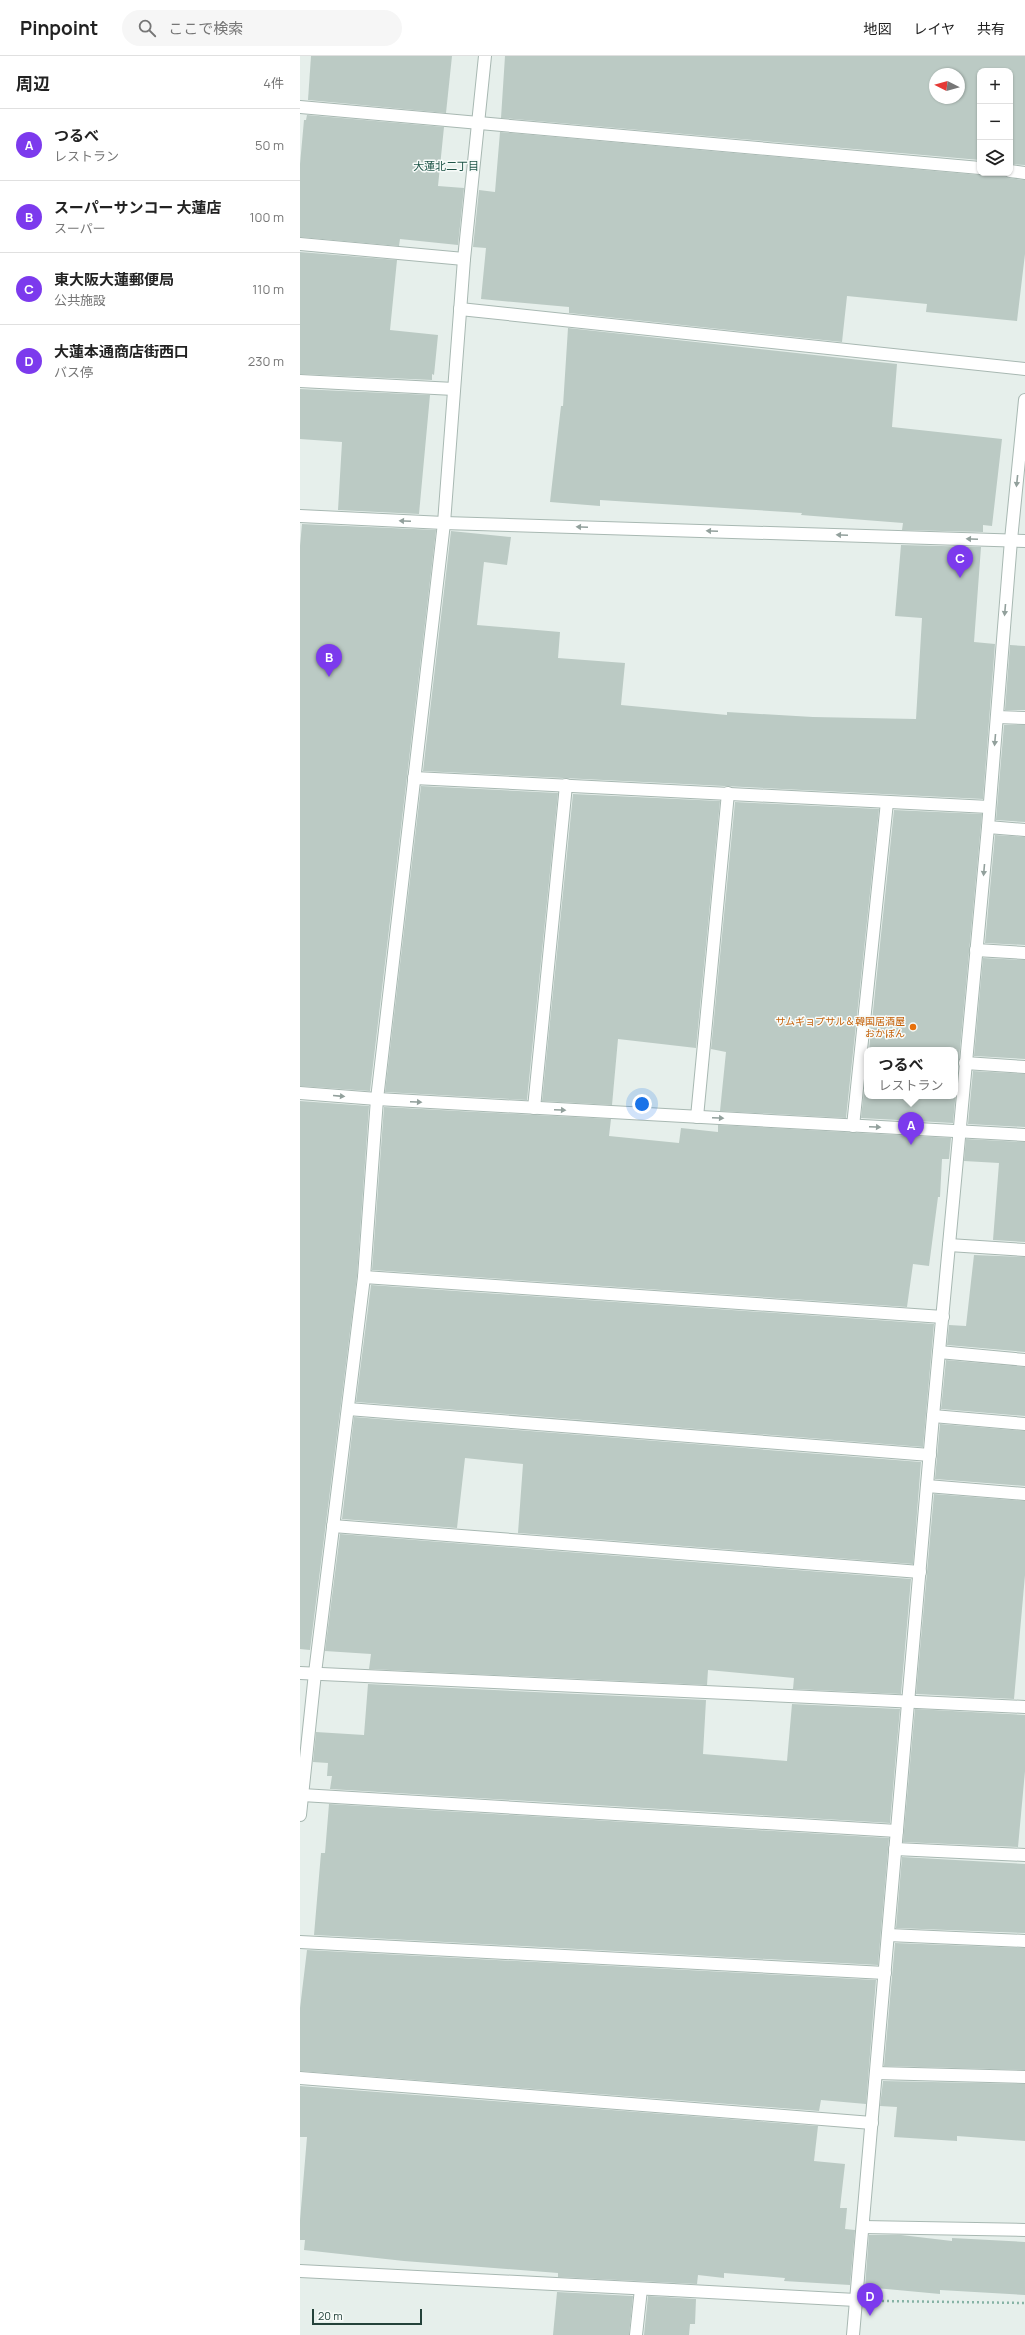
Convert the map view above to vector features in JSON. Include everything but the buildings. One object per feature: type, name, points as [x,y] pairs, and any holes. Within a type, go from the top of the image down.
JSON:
[{"type":"street","points":[[300,1815],[315,1673],[364,1277],[377,1099],[444,523],[464,259],[485,56]]},
{"type":"street","points":[[300,107],[977,168]]},
{"type":"street","points":[[1013,171],[1025,172]]},
{"type":"street","points":[[300,244],[464,259]]},
{"type":"street","points":[[460,309],[1025,369]]},
{"type":"street","points":[[300,381],[454,389]]},
{"type":"street","points":[[853,2335],[933,1416],[988,827],[1011,540],[1025,400]]},
{"type":"street","points":[[300,516],[444,523],[1025,541]]},
{"type":"street","points":[[996,717],[1025,718]]},
{"type":"street","points":[[414,778],[989,807]]},
{"type":"street","points":[[534,1108],[566,785]]},
{"type":"street","points":[[697,1117],[728,793]]},
{"type":"street","points":[[853,1126],[887,802]]},
{"type":"street","points":[[988,827],[1025,830]]},
{"type":"street","points":[[976,950],[1025,953]]},
{"type":"street","points":[[965,1063],[1025,1067]]},
{"type":"street","points":[[300,1093],[377,1099],[1025,1135]]},
{"type":"street","points":[[949,1245],[1025,1250]]},
{"type":"street","points":[[364,1277],[943,1318]]},
{"type":"street","points":[[940,1352],[1025,1360]]},
{"type":"street","points":[[348,1409],[930,1455]]},
{"type":"street","points":[[933,1416],[1025,1424]]},
{"type":"street","points":[[927,1486],[1025,1494]]},
{"type":"street","points":[[333,1526],[920,1572]]},
{"type":"street","points":[[300,1672],[908,1703],[1025,1707]]},
{"type":"street","points":[[302,1795],[897,1831]]},
{"type":"street","points":[[895,1849],[1025,1855]]},
{"type":"street","points":[[888,1935],[1025,1941]]},
{"type":"street","points":[[300,1942],[885,1973]]},
{"type":"street","points":[[876,2072],[1025,2077]]},
{"type":"street","points":[[300,2078],[872,2123]]},
{"type":"street","points":[[863,2227],[1025,2230]]},
{"type":"street","points":[[300,2271],[856,2300]]},
{"type":"street","points":[[636,2335],[641,2289]]},
{"type":"path","points":[[856,2300],[1025,2303]]},
{"type":"place","name":"東大阪大蓮郵便局","points":[[960,578]]},
{"type":"place","name":"スーパーサンコー 大蓮店","points":[[329,677]]},
{"type":"place","name":"サムギョプサル＆韓国居酒屋 おかぽん","points":[[913,1027]]},
{"type":"place","name":"つるべ","points":[[911,1145]]},
{"type":"place","name":"大蓮本通商店街西口","points":[[870,2316]]},
{"type":"district","name":"大蓮北二丁目","points":[[446,165]]}]
